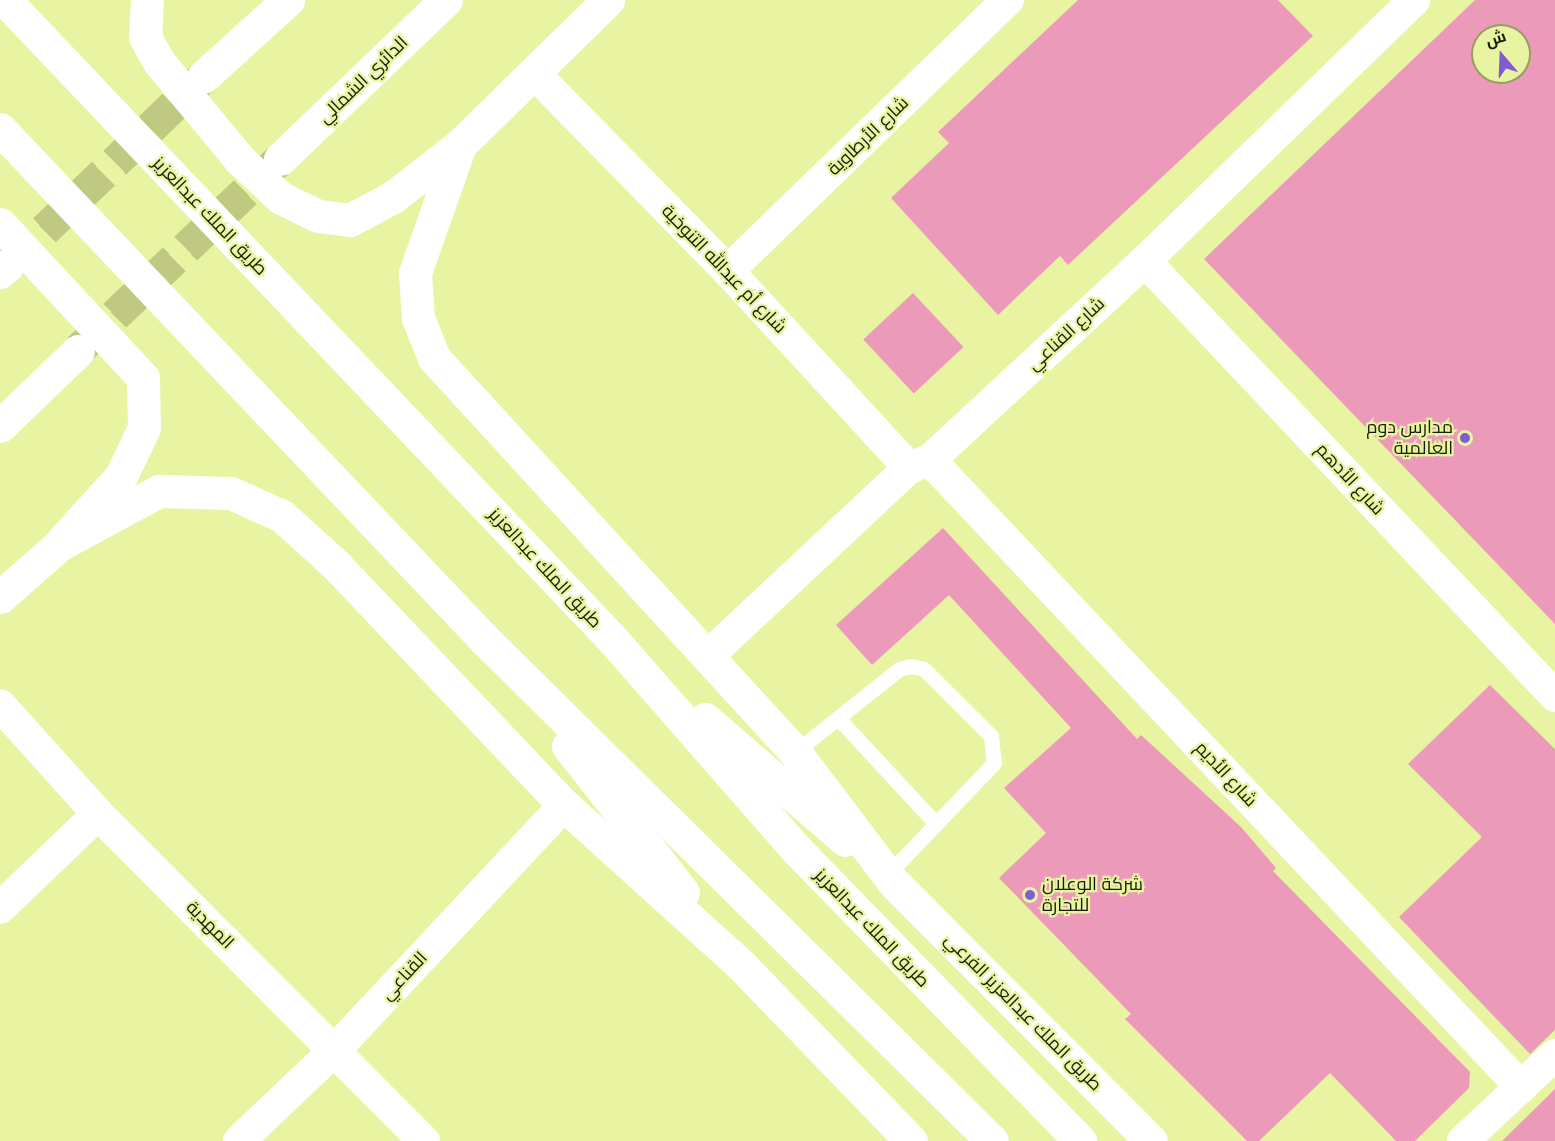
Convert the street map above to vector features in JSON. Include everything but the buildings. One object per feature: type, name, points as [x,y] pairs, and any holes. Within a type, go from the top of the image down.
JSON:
[{"type":"main road","name":"طريق الملك عبدالعزيز","points":[[5,0],[613,640],[798,851],[1080,1141]]},
{"type":"main road","points":[[147,0],[145,37],[159,62],[240,160],[281,198],[318,216],[350,220],[393,197],[460,146],[608,0]]},
{"type":"main road","points":[[203,77],[288,0]]},
{"type":"main road","name":"الدائري الشمالي","points":[[280,159],[446,0]]},
{"type":"main road","points":[[0,129],[484,639],[992,1141]]},
{"type":"main road","points":[[460,146],[415,273],[417,318],[434,358],[795,752],[891,878]]},
{"type":"main road","points":[[0,224],[143,378],[144,428],[121,476],[59,545],[0,597]]},
{"type":"main road","points":[[0,426],[78,351]]},
{"type":"main road","points":[[59,545],[159,491],[231,493],[282,516],[336,565],[564,805],[741,965],[911,1141]]},
{"type":"main road","points":[[484,639],[741,965]]},
{"type":"main road","points":[[613,640],[891,878]]},
{"type":"main road","name":"طريق الملك عبدالعزيز الفرعي","points":[[891,878],[1151,1141]]},
{"type":"street","name":"شارع الأرطاوية","points":[[728,271],[1008,0]]},
{"type":"street","name":"شارع القناعي","points":[[708,656],[1145,261],[1414,0]]},
{"type":"street","name":"شارع أم عبدالله التنوخية","points":[[535,74],[920,464]]},
{"type":"street","name":"شارع الأدهم","points":[[1145,261],[1553,688]]},
{"type":"street","name":"شارع الأديم","points":[[920,464],[1521,1087]]},
{"type":"street","name":"المهدية","points":[[0,705],[98,814],[336,1049],[424,1141]]},
{"type":"street","name":"القناعي","points":[[239,1141],[336,1049],[564,805]]},
{"type":"street","points":[[0,909],[98,814]]},
{"type":"street","points":[[1463,1141],[1555,1055]]},
{"type":"lane","points":[[795,752],[899,669],[911,666],[924,669],[991,736],[994,763],[936,824],[891,878]]},
{"type":"lane","points":[[838,718],[936,824]]},
{"type":"tunnel","points":[[9,264],[203,77]]},
{"type":"tunnel","points":[[79,349],[279,160]]},
{"type":"place","name":"مدارس دوم العالمية","points":[[1465,438]]},
{"type":"place","name":"شركة الوعلان للتجارة","points":[[1030,895]]}]
